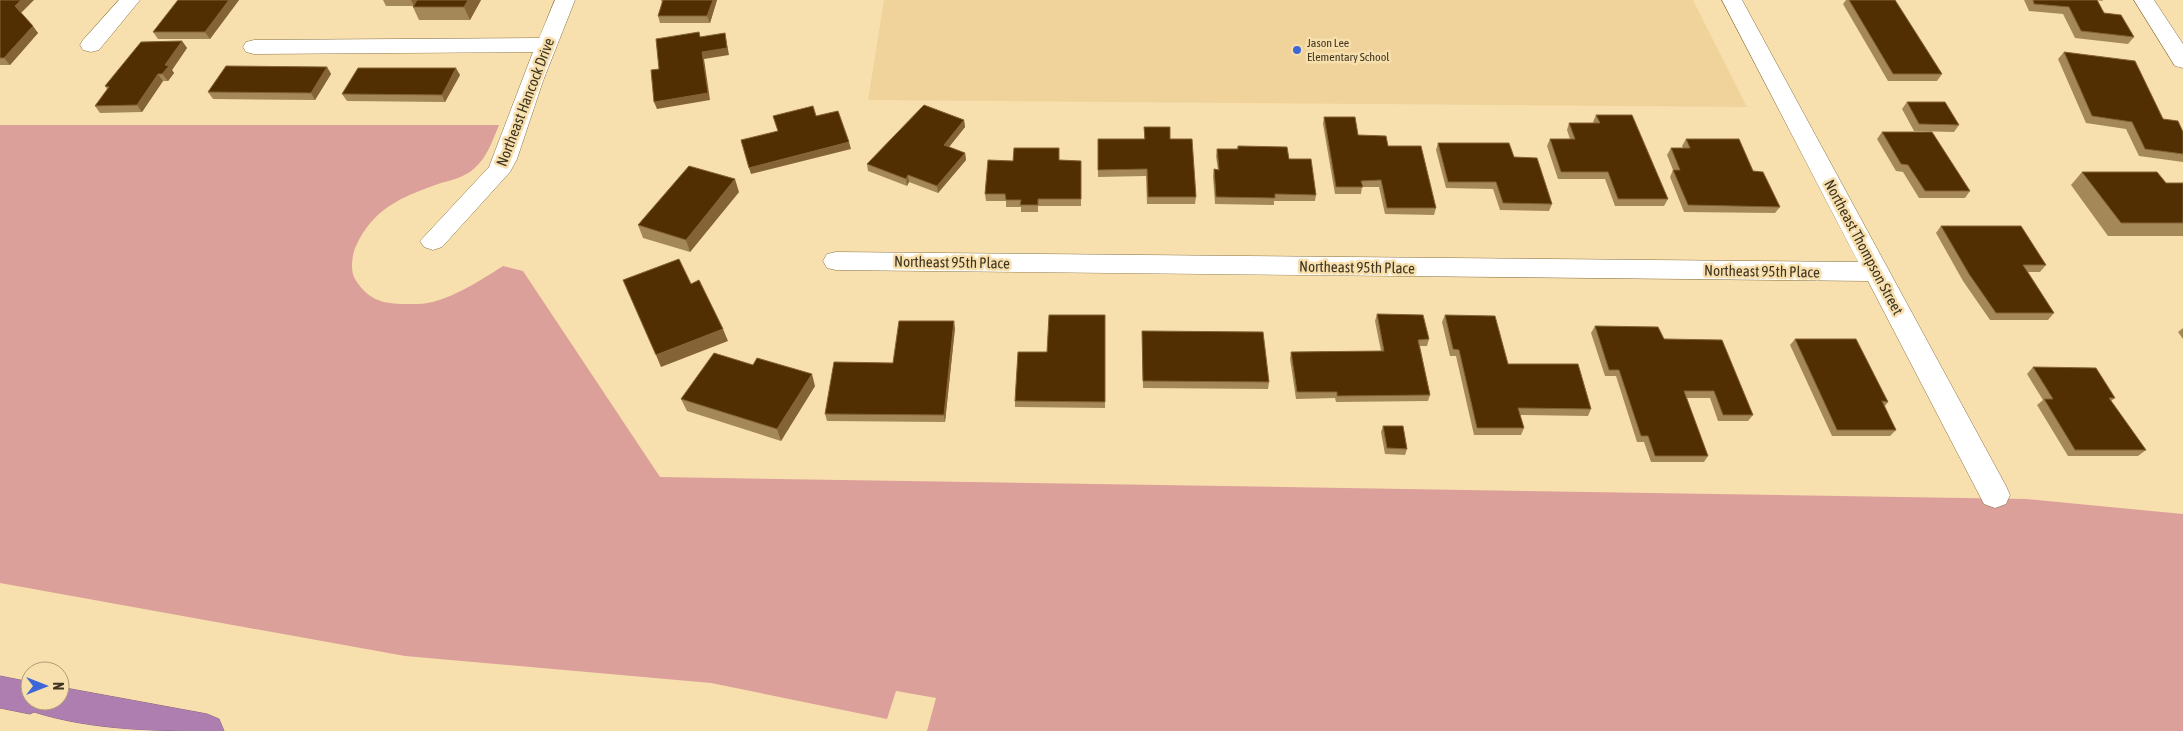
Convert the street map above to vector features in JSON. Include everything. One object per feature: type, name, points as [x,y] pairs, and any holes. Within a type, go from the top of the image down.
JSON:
[{"type":"highway","points":[[0,692],[20,696]]},
{"type":"highway","points":[[70,705],[207,731]]},
{"type":"street","points":[[91,45],[130,0]]},
{"type":"street","name":"Northeast Hancock Drive","points":[[433,241],[498,172],[505,159],[565,0]]},
{"type":"street","name":"Northeast Thompson Street","points":[[1732,0],[1995,495]]},
{"type":"street","points":[[2144,0],[2183,61]]},
{"type":"street","points":[[254,47],[547,45]]},
{"type":"street","name":"Northeast 95th Place","points":[[836,261],[1877,272]]},
{"type":"shaded area","name":"Jason Lee Elementary School","points":[[884,0],[1693,0],[1747,107],[868,100]]},
{"type":"shaded area","points":[[0,125],[499,125],[485,156],[470,172],[400,200],[390,206],[371,223],[363,233],[355,249],[352,262],[353,276],[361,288],[374,298],[389,303],[417,304],[428,303],[451,296],[503,266],[523,271],[660,477],[2026,499],[2183,514],[2183,731],[927,731],[936,698],[896,691],[887,719],[711,683],[405,656],[0,583]]},
{"type":"building","points":[[0,0],[21,0],[15,6],[33,26],[4,58],[0,58]]},
{"type":"building","points":[[178,0],[229,0],[205,32],[153,32]]},
{"type":"building","points":[[417,0],[468,0],[464,7],[413,7]]},
{"type":"building","points":[[663,0],[713,0],[707,16],[658,16]]},
{"type":"building","points":[[1849,0],[1895,0],[1942,74],[1893,74]]},
{"type":"building","points":[[2033,0],[2097,0],[2104,13],[2121,15],[2134,37],[2081,31],[2069,7],[2034,4]]},
{"type":"building","points":[[699,32],[700,37],[725,33],[727,48],[702,52],[708,93],[654,102],[651,70],[659,69],[656,39]]},
{"type":"building","points":[[182,41],[165,65],[169,66],[162,74],[158,74],[137,105],[95,106],[109,87],[105,86],[141,42]]},
{"type":"building","points":[[2064,52],[2135,61],[2163,119],[2178,121],[2183,132],[2183,154],[2145,149],[2132,122],[2092,116]]},
{"type":"building","points":[[226,66],[327,67],[311,93],[208,92]]},
{"type":"building","points":[[358,68],[456,68],[442,95],[342,94]]},
{"type":"building","points":[[1907,102],[1945,102],[1959,125],[1919,124]]},
{"type":"building","points":[[924,105],[964,120],[944,145],[965,153],[937,186],[908,175],[906,179],[867,164]]},
{"type":"building","points":[[813,106],[816,116],[838,111],[849,142],[749,168],[741,140],[778,131],[773,116]]},
{"type":"building","points":[[1596,115],[1632,115],[1668,199],[1618,199],[1608,172],[1561,172],[1550,139],[1575,139],[1569,123],[1600,123]]},
{"type":"building","points":[[1324,117],[1355,117],[1358,135],[1386,136],[1388,146],[1421,146],[1436,208],[1387,208],[1381,180],[1361,181],[1363,187],[1336,187]]},
{"type":"building","points":[[1144,127],[1170,127],[1170,139],[1192,139],[1196,197],[1148,197],[1147,169],[1098,170],[1098,139],[1145,139]]},
{"type":"building","points":[[1882,132],[1932,132],[1970,191],[1925,191],[1908,165],[1901,164]]},
{"type":"building","points":[[1686,139],[1739,139],[1753,171],[1763,172],[1780,207],[1688,205],[1673,170],[1680,170],[1671,148],[1690,148]]},
{"type":"building","points":[[1438,143],[1509,143],[1514,157],[1537,158],[1552,204],[1503,203],[1496,182],[1448,182]]},
{"type":"building","points":[[1238,146],[1287,147],[1289,159],[1311,159],[1316,195],[1275,194],[1275,198],[1216,197],[1214,169],[1219,170],[1217,149],[1238,149]]},
{"type":"building","points":[[1014,148],[1059,148],[1059,160],[1081,161],[1081,199],[1038,199],[1038,205],[1020,205],[1021,200],[1006,200],[1005,194],[985,194],[988,160],[1013,161]]},
{"type":"building","points":[[689,166],[735,179],[686,240],[638,225]]},
{"type":"building","points":[[2082,172],[2157,172],[2166,183],[2183,183],[2183,223],[2121,223]]},
{"type":"building","points":[[1941,226],[2021,226],[2046,265],[2023,265],[2054,313],[1996,313],[1969,274]]},
{"type":"building","points":[[679,259],[691,284],[699,280],[723,329],[656,355],[623,280]]},
{"type":"building","points":[[1377,314],[1423,315],[1429,339],[1418,340],[1430,395],[1337,396],[1337,392],[1297,392],[1291,352],[1384,351]]},
{"type":"building","points":[[1049,315],[1105,315],[1105,402],[1015,401],[1018,352],[1047,352]]},
{"type":"building","points":[[1445,315],[1495,316],[1508,364],[1578,364],[1591,409],[1518,408],[1524,428],[1477,428],[1459,350],[1453,349]]},
{"type":"building","points":[[899,321],[954,321],[944,415],[825,414],[834,362],[893,363]]},
{"type":"building","points":[[1595,326],[1658,327],[1664,339],[1722,340],[1753,415],[1723,415],[1714,391],[1684,391],[1708,456],[1655,456],[1648,436],[1641,436],[1619,370],[1609,370]]},
{"type":"building","points":[[1142,331],[1263,332],[1269,382],[1143,381]]},
{"type":"building","points":[[1795,339],[1856,339],[1888,402],[1882,401],[1896,430],[1837,430]]},
{"type":"building","points":[[714,353],[753,365],[757,358],[812,374],[777,429],[681,399]]},
{"type":"building","points":[[2033,367],[2096,368],[2115,398],[2109,398],[2146,450],[2075,450],[2044,399],[2053,399]]},
{"type":"building","points":[[1383,426],[1403,426],[1407,449],[1387,448]]},
{"type":"place","name":"Jason Lee Elementary School","points":[[1297,50]]}]
